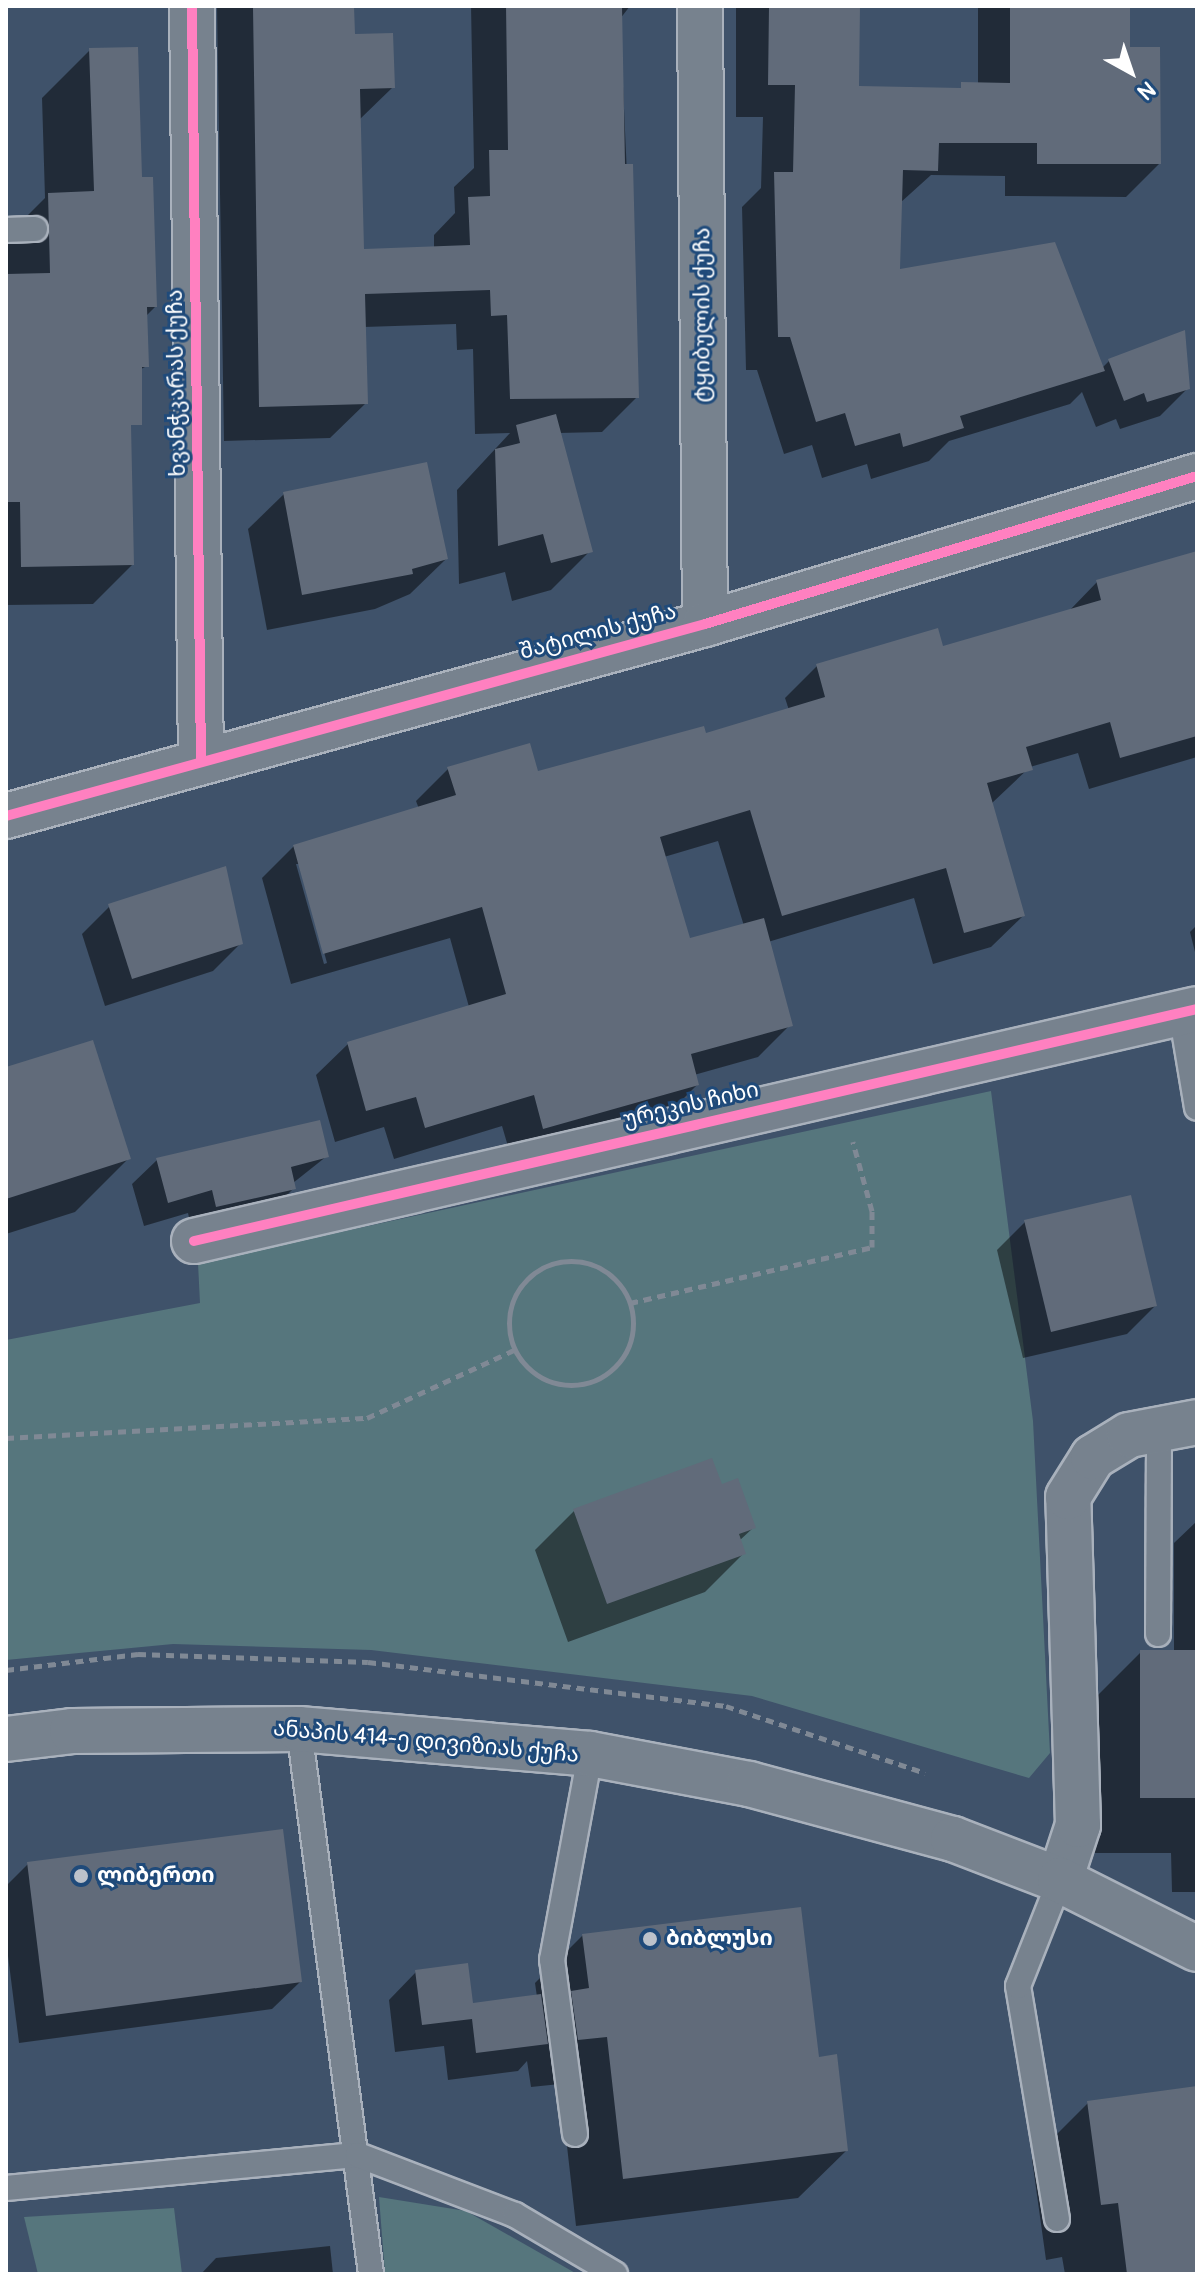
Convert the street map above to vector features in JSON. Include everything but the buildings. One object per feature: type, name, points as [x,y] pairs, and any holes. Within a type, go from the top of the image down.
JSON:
[{"type":"street","name":"ხვანჭკარას ქუჩა","points":[[192,6],[201,760]]},
{"type":"street","name":"ტყიბულის ქუჩა","points":[[700,6],[705,624]]},
{"type":"street","name":"შატილის ქუჩა","points":[[6,816],[705,624],[1197,476]]},
{"type":"street","name":"ურეკის ჩიხი","points":[[194,1241],[1189,1010]]},
{"type":"street","points":[[1060,1880],[1078,1825],[1068,1497],[1093,1457],[1129,1435],[1178,1425]]},
{"type":"street","name":"ანაპის 414-ე დივიზიას ქუჩა","points":[[6,1739],[72,1731],[299,1729],[590,1754],[749,1784],[953,1839],[1060,1880],[1197,1949]]},
{"type":"lane","points":[[6,230],[35,229]]},
{"type":"lane","points":[[1189,1010],[1197,1108]]},
{"type":"lane","points":[[1158,1634],[1178,1425]]},
{"type":"lane","points":[[299,1729],[358,2155],[371,2274]]},
{"type":"lane","points":[[575,2134],[552,1960],[590,1754]]},
{"type":"lane","points":[[1057,2219],[1018,1986],[1060,1880]]},
{"type":"lane","points":[[6,2188],[358,2155],[515,2215],[615,2274]]},
{"type":"path","points":[[630,1303],[872,1247],[872,1211],[839,1091]]},
{"type":"path","points":[[580,1261],[602,1269],[619,1283],[630,1303],[633,1325],[628,1346],[599,1379],[558,1384],[525,1366],[514,1350],[510,1306],[529,1278],[558,1262],[580,1261]]},
{"type":"path","points":[[6,1438],[367,1418],[514,1350]]},
{"type":"green space","points":[[991,1091],[1033,1421],[1050,1753],[1029,1778],[752,1696],[371,1650],[173,1644],[6,1660],[6,1340],[200,1303],[198,1263]]},
{"type":"green space","points":[[379,2197],[466,2211],[577,2274],[385,2274]]},
{"type":"green space","points":[[174,2208],[182,2274],[38,2274],[24,2217]]},
{"type":"cycle path","points":[[192,6],[201,760]]},
{"type":"cycle path","points":[[6,816],[705,624],[1197,476]]},
{"type":"cycle path","points":[[194,1241],[1197,1009]]},
{"type":"place","name":"ლიბერთი","points":[[81,1876]]},
{"type":"place","name":"ბიბლუსი","points":[[650,1939]]}]
